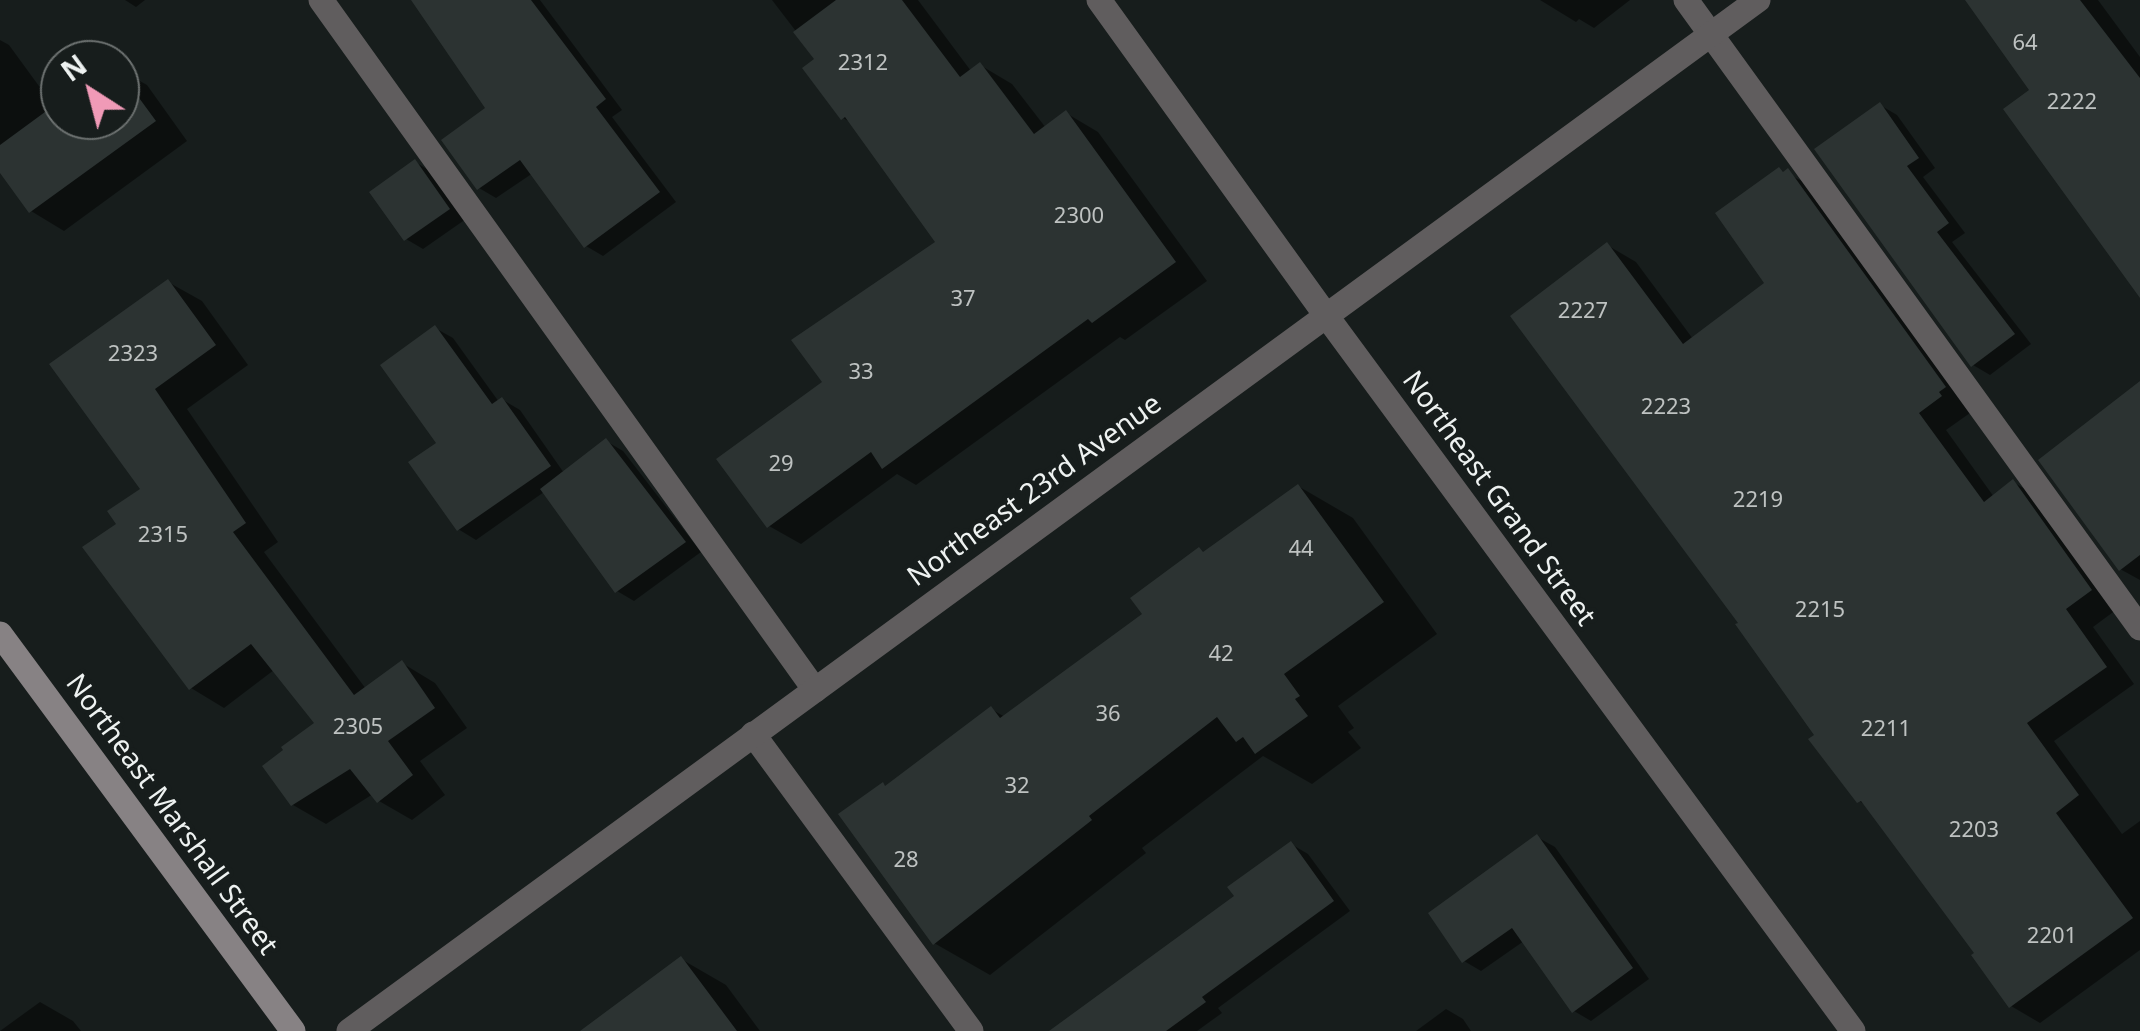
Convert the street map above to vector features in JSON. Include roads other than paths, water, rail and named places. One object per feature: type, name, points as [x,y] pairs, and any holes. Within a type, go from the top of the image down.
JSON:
[{"type":"street","points":[[321,0],[815,690]]},
{"type":"street","name":"Northeast Grand Street","points":[[1099,0],[1853,1031]]},
{"type":"street","points":[[1686,0],[2140,628]]},
{"type":"street","name":"Northeast 23rd Avenue","points":[[348,1031],[1758,0]]},
{"type":"street","name":"Northeast Marshall Street","points":[[0,634],[293,1031]]},
{"type":"street","points":[[752,734],[971,1031]]}]
